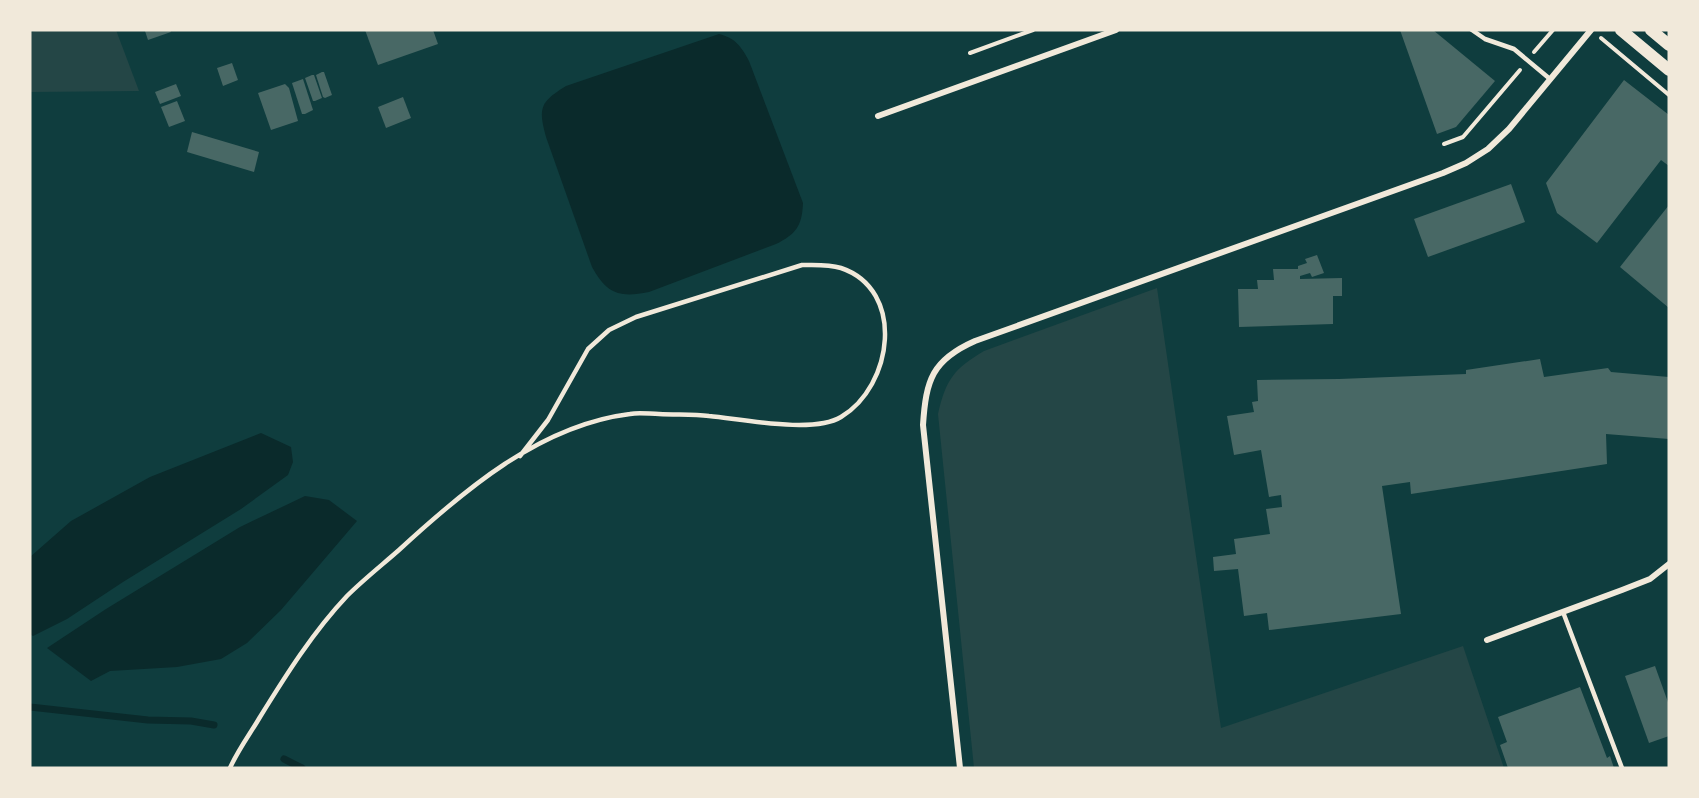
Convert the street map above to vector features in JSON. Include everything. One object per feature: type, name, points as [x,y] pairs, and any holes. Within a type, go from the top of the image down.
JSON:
[{"type":"main road","points":[[1621,30],[1669,70]]},
{"type":"main road","points":[[1651,30],[1669,45]]},
{"type":"street","points":[[878,116],[1116,30]]},
{"type":"street","points":[[960,768],[923,425],[927,389],[941,361],[955,350],[975,341],[1466,163],[1488,149],[1509,129],[1591,30]]},
{"type":"street","points":[[1487,640],[1650,579],[1669,564]]},
{"type":"lane","points":[[1473,30],[1485,39],[1514,49],[1550,79]]},
{"type":"lane","points":[[230,768],[274,694],[309,643],[347,596],[432,519],[497,468],[520,456],[570,428],[631,413],[706,415],[787,425],[827,423],[855,407],[868,393],[877,376],[885,334],[881,311],[873,293],[860,278],[842,268],[825,264],[802,265],[636,317],[609,330],[588,349],[548,420],[520,456]]},
{"type":"lane","points":[[1563,612],[1622,768]]},
{"type":"path","points":[[970,53],[1033,30]]},
{"type":"path","points":[[1444,144],[1463,137],[1553,30]]},
{"type":"path","points":[[1591,30],[1669,95]]},
{"type":"shaded area","points":[[38,30],[116,30],[139,91],[30,92],[30,33]]},
{"type":"shaded area","points":[[719,34],[737,43],[749,61],[803,203],[797,228],[789,237],[776,244],[649,292],[622,294],[615,292],[603,283],[592,267],[546,137],[542,119],[543,107],[551,97],[566,86]]},
{"type":"shaded area","points":[[1157,288],[1221,728],[1463,646],[1504,768],[974,768],[938,414],[944,392],[958,370],[984,351]]},
{"type":"shaded area","points":[[261,433],[291,447],[293,462],[288,475],[241,509],[67,619],[33,636],[30,634],[30,557],[71,521],[150,477]]},
{"type":"shaded area","points":[[305,496],[329,500],[357,521],[281,610],[247,643],[221,659],[177,667],[110,671],[91,681],[47,648],[240,527]]},
{"type":"building","points":[[170,30],[171,32],[148,40],[145,31]]},
{"type":"building","points":[[365,30],[433,30],[438,44],[378,65]]},
{"type":"building","points":[[1400,30],[1433,30],[1495,81],[1456,127],[1437,134]]},
{"type":"building","points":[[232,63],[238,80],[223,86],[217,68]]},
{"type":"building","points":[[324,72],[332,95],[325,98],[316,75]]},
{"type":"building","points":[[314,75],[322,98],[315,101],[313,101],[305,78]]},
{"type":"building","points":[[303,79],[313,110],[305,114],[302,114],[292,83]]},
{"type":"building","points":[[1624,80],[1669,115],[1669,166],[1661,160],[1597,243],[1557,213],[1546,183]]},
{"type":"building","points":[[176,84],[181,96],[160,104],[155,92]]},
{"type":"building","points":[[285,84],[289,88],[298,121],[271,130],[258,93]]},
{"type":"building","points":[[403,97],[411,118],[386,128],[378,107]]},
{"type":"building","points":[[177,101],[185,121],[169,127],[161,107]]},
{"type":"building","points":[[192,132],[259,152],[254,172],[187,152]]},
{"type":"building","points":[[1511,184],[1525,222],[1428,257],[1414,219]]},
{"type":"building","points":[[1669,205],[1669,308],[1620,267]]},
{"type":"building","points":[[1317,255],[1324,273],[1312,277],[1310,273],[1300,276],[1300,279],[1342,278],[1342,296],[1333,296],[1333,324],[1239,327],[1238,289],[1258,289],[1257,280],[1274,280],[1273,269],[1298,269],[1298,266],[1307,263],[1305,259]]},
{"type":"building","points":[[1540,359],[1544,377],[1608,368],[1611,372],[1669,377],[1669,439],[1606,434],[1607,464],[1411,494],[1410,482],[1382,486],[1401,614],[1269,630],[1267,613],[1244,616],[1238,569],[1214,571],[1213,557],[1236,554],[1234,539],[1270,534],[1266,509],[1282,507],[1281,495],[1269,497],[1261,450],[1234,455],[1227,416],[1254,412],[1252,402],[1258,401],[1257,380],[1466,374],[1466,370]]},
{"type":"building","points":[[1655,666],[1669,705],[1669,736],[1649,743],[1625,676]]},
{"type":"building","points":[[1580,687],[1607,758],[1610,756],[1614,768],[1508,768],[1500,745],[1507,742],[1498,717]]},
{"type":"waterway","points":[[30,707],[214,725]]},
{"type":"waterway","points":[[284,759],[302,768]]}]
